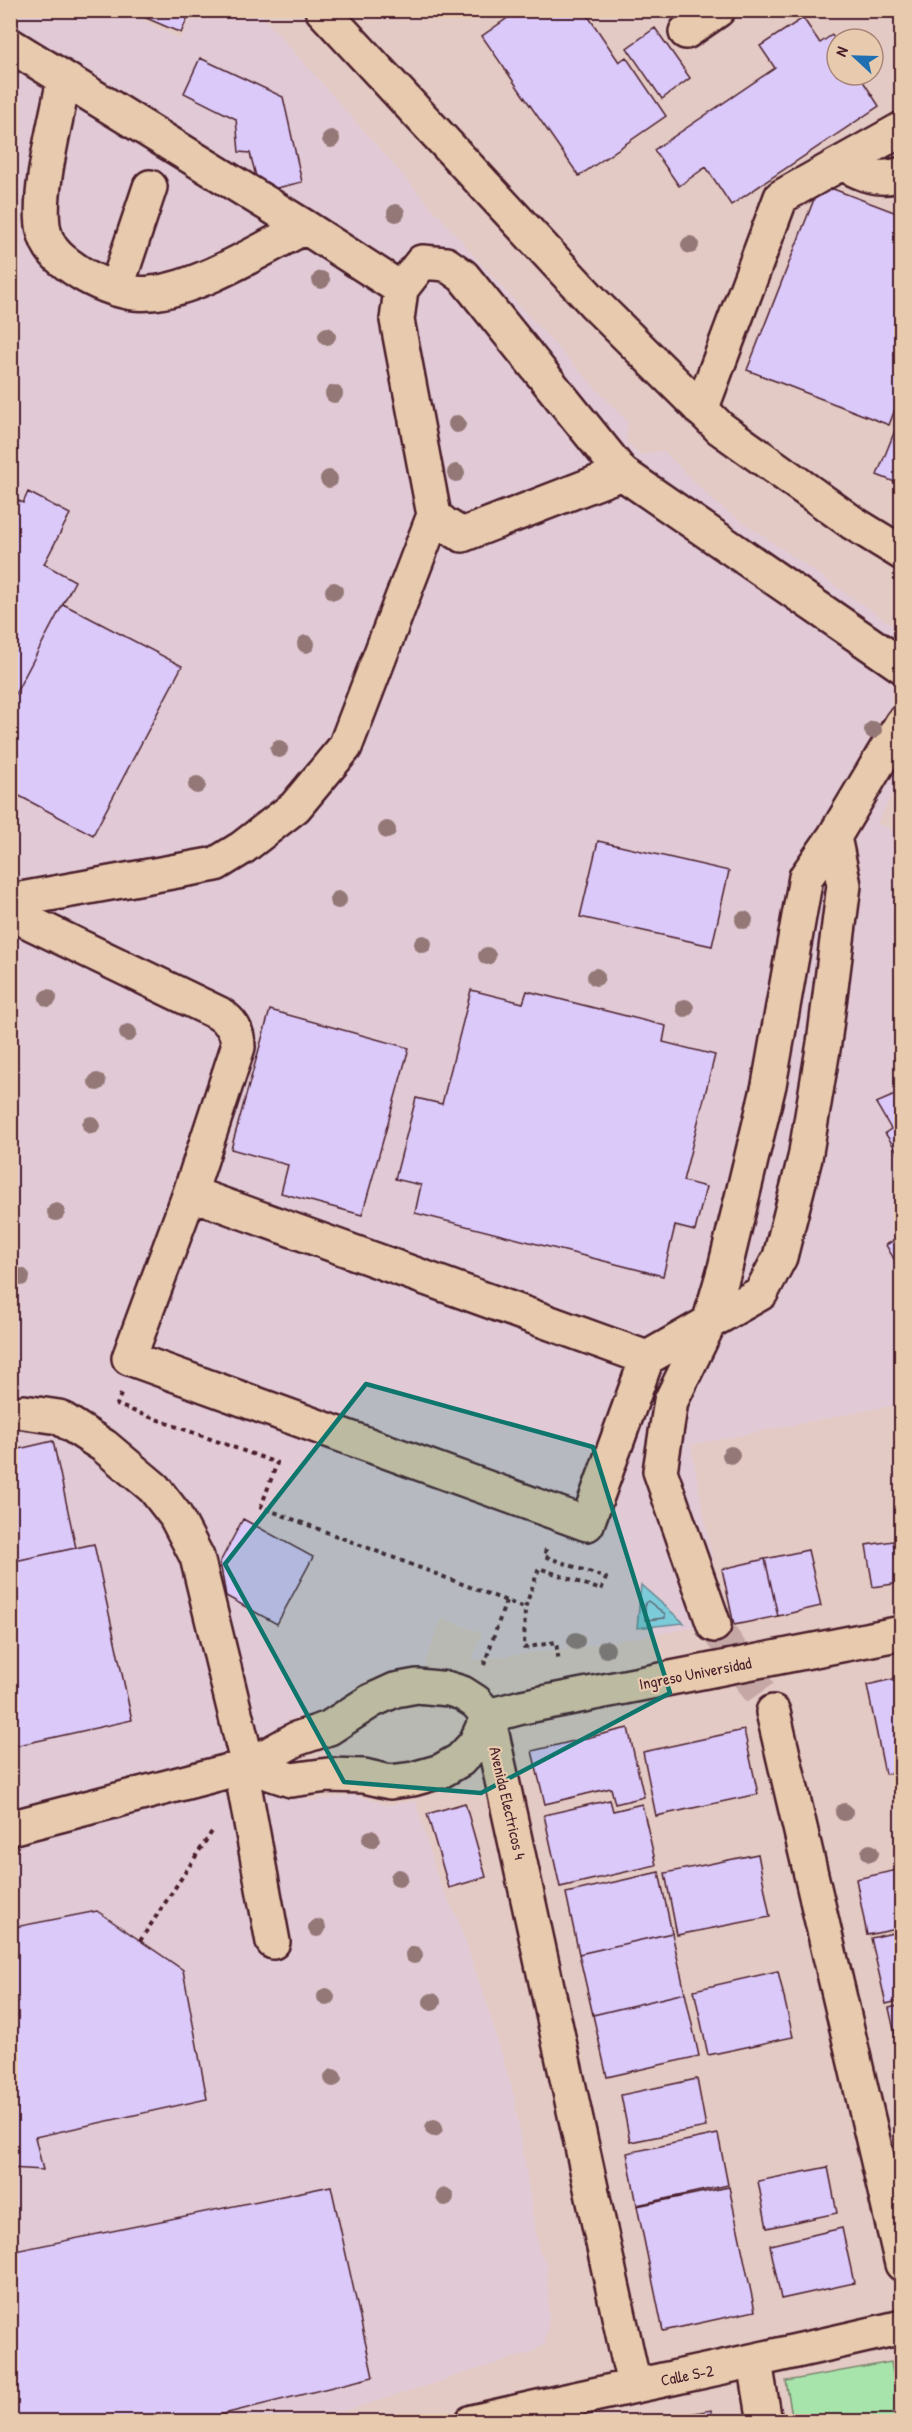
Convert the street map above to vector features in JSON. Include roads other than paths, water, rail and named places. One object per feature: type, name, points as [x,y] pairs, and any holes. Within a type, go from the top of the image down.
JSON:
[{"type":"street","points":[[322,10],[595,304],[720,428],[853,523],[902,553]]},
{"type":"street","points":[[686,32],[718,10]]},
{"type":"street","points":[[10,45],[306,227],[401,289]]},
{"type":"street","points":[[64,79],[42,198],[44,233],[58,259],[97,282],[116,289],[150,294],[191,285],[306,227]]},
{"type":"street","points":[[701,410],[782,197],[902,129]]},
{"type":"street","points":[[842,163],[874,178],[890,178],[902,174]]},
{"type":"street","points":[[116,289],[150,187]]},
{"type":"street","points":[[10,901],[216,864],[243,849],[295,807],[345,747],[434,515],[397,320],[401,289],[422,262],[446,264],[463,276],[622,473],[902,666]]},
{"type":"street","points":[[434,515],[462,535],[622,473]]},
{"type":"street","points":[[714,1625],[660,1471],[671,1401],[709,1323],[725,1268],[769,1085],[806,877],[834,837],[902,723]]},
{"type":"street","points":[[10,913],[218,1013],[234,1027],[238,1036],[238,1047],[190,1193],[129,1358],[587,1524],[647,1358],[760,1293],[780,1257],[805,1158],[844,885],[834,837]]},
{"type":"street","points":[[190,1193],[647,1358]]},
{"type":"street","points":[[24,1412],[59,1418],[104,1446],[154,1488],[175,1515],[197,1557],[244,1767],[273,1942]]},
{"type":"street","name":"Ingreso Universidad","points":[[488,1716],[522,1707],[902,1633]]},
{"type":"street","points":[[10,1828],[244,1767],[296,1739],[329,1728],[371,1701],[394,1690],[417,1686],[449,1689],[462,1693],[476,1702],[488,1716],[475,1744],[460,1760],[441,1771],[413,1779],[390,1782],[364,1776],[328,1775],[291,1780],[244,1767]]},
{"type":"street","points":[[773,1712],[902,2264]]},
{"type":"street","name":"Avenida Electricos 4","points":[[488,1716],[634,2385]]},
{"type":"street","name":"Calle S-2","points":[[472,2421],[755,2361],[902,2327]]},
{"type":"street","points":[[755,2361],[765,2421]]},
{"type":"water","points":[[641,1585],[684,1623],[637,1628]]},
{"type":"tunnel","points":[[714,1625],[773,1712]]}]
